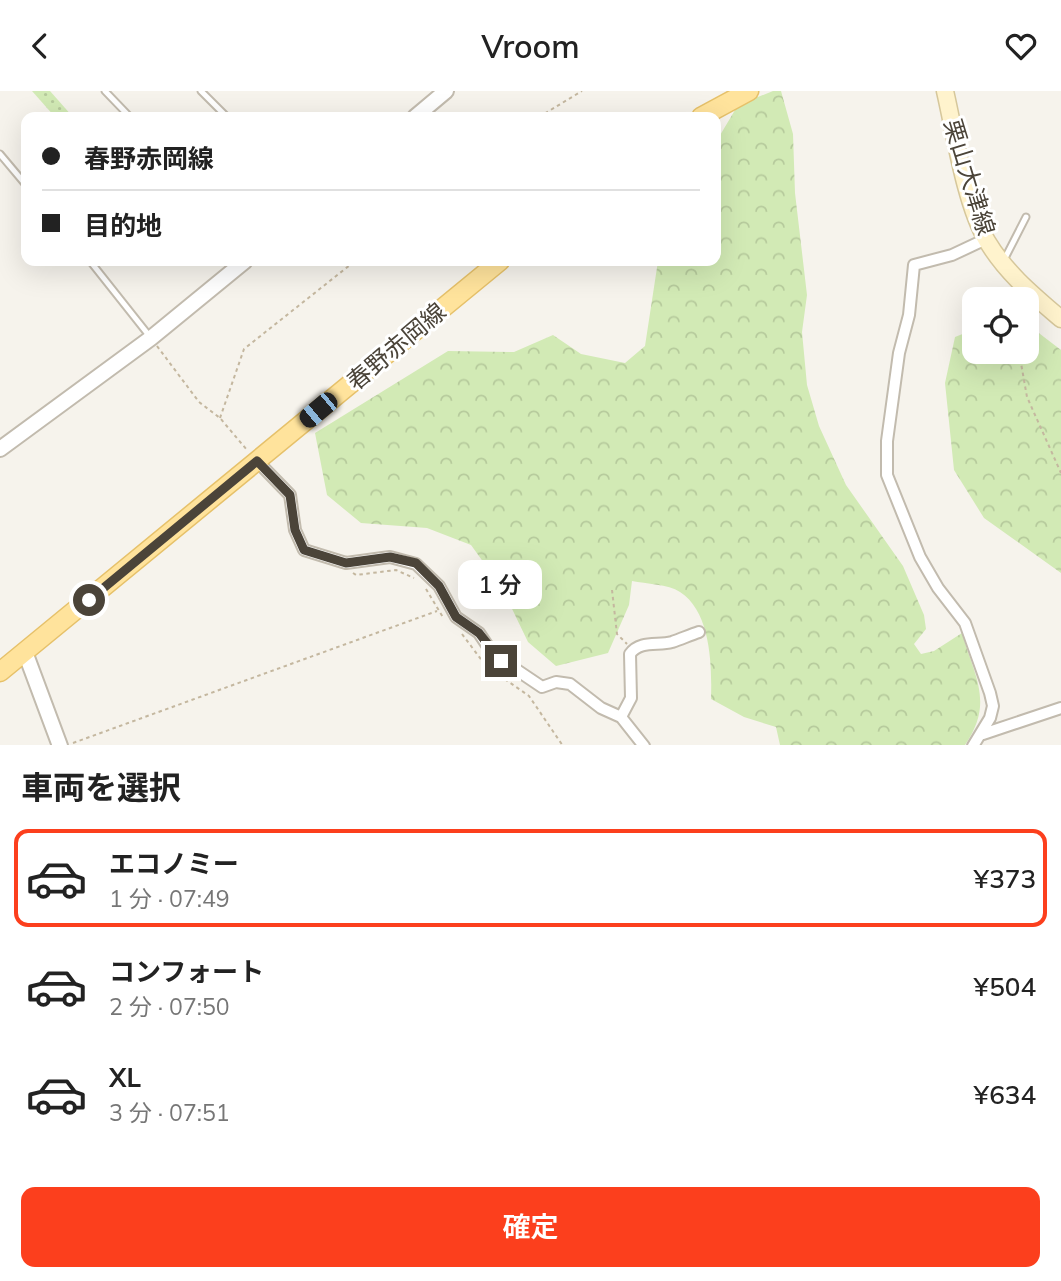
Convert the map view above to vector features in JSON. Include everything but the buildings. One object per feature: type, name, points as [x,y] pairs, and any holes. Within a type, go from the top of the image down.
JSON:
[{"type":"main road","points":[[710,112],[749,91]]},
{"type":"main road","name":"栗山大津線","points":[[945,91],[969,190],[986,239],[1019,283],[1061,319]]},
{"type":"main road","name":"春野赤岡線","points":[[0,672],[494,266]]},
{"type":"street","points":[[421,112],[446,91]]},
{"type":"street","points":[[974,745],[983,734],[993,706],[990,693],[965,623],[938,588],[898,508],[887,475],[887,441],[899,353],[909,315],[914,265],[952,255],[986,239]]},
{"type":"street","points":[[0,449],[151,338],[239,266]]},
{"type":"street","points":[[257,461],[290,495],[295,530],[304,550],[346,563],[390,557],[416,563],[439,586],[456,617],[479,633],[501,661],[524,673],[542,687],[556,682],[570,684],[601,708],[621,717],[644,745]]},
{"type":"street","points":[[621,717],[631,698],[630,654],[633,649],[649,643],[670,643],[699,632]]},
{"type":"street","points":[[25,652],[62,745]]},
{"type":"street","points":[[983,734],[1061,708]]},
{"type":"lane","points":[[105,91],[125,112]]},
{"type":"lane","points":[[201,91],[222,112]]},
{"type":"lane","points":[[0,154],[21,179]]},
{"type":"lane","points":[[1003,263],[1026,217]]},
{"type":"lane","points":[[94,266],[151,338]]},
{"type":"path","points":[[547,112],[582,91]]},
{"type":"path","points":[[220,418],[244,349],[349,266]]},
{"type":"path","points":[[151,338],[199,402],[220,418],[257,461]]},
{"type":"path","points":[[1021,364],[1027,397],[1061,473]]},
{"type":"path","points":[[346,563],[356,575],[396,570],[420,581],[437,611],[449,624]]},
{"type":"path","points":[[612,590],[617,634],[633,649]]},
{"type":"path","points":[[62,745],[437,611]]},
{"type":"path","points":[[458,631],[486,666],[529,696],[563,745]]},
{"type":"green space","points":[[32,91],[50,91],[69,112],[51,112]]},
{"type":"green space","points":[[773,91],[781,91],[793,134],[795,193],[807,295],[802,332],[807,385],[819,426],[846,485],[903,566],[924,615],[926,629],[914,644],[921,654],[934,651],[962,633],[976,677],[980,703],[974,730],[965,745],[780,745],[776,727],[744,717],[711,699],[710,655],[704,626],[690,601],[675,589],[663,586],[632,581],[629,605],[608,653],[556,666],[528,642],[502,588],[471,545],[427,528],[361,523],[327,495],[315,433],[448,351],[514,352],[553,335],[581,354],[625,363],[645,346],[657,266],[721,266],[721,134],[738,105]]},
{"type":"green space","points":[[1039,333],[1061,350],[1061,573],[984,518],[954,470],[945,383],[955,337],[962,334],[962,364],[1039,364]]},
{"type":"route","points":[[89,600],[257,461],[290,495],[295,512],[295,530],[304,550],[346,563],[390,557],[416,563],[439,586],[456,617],[479,633],[501,661]]}]
